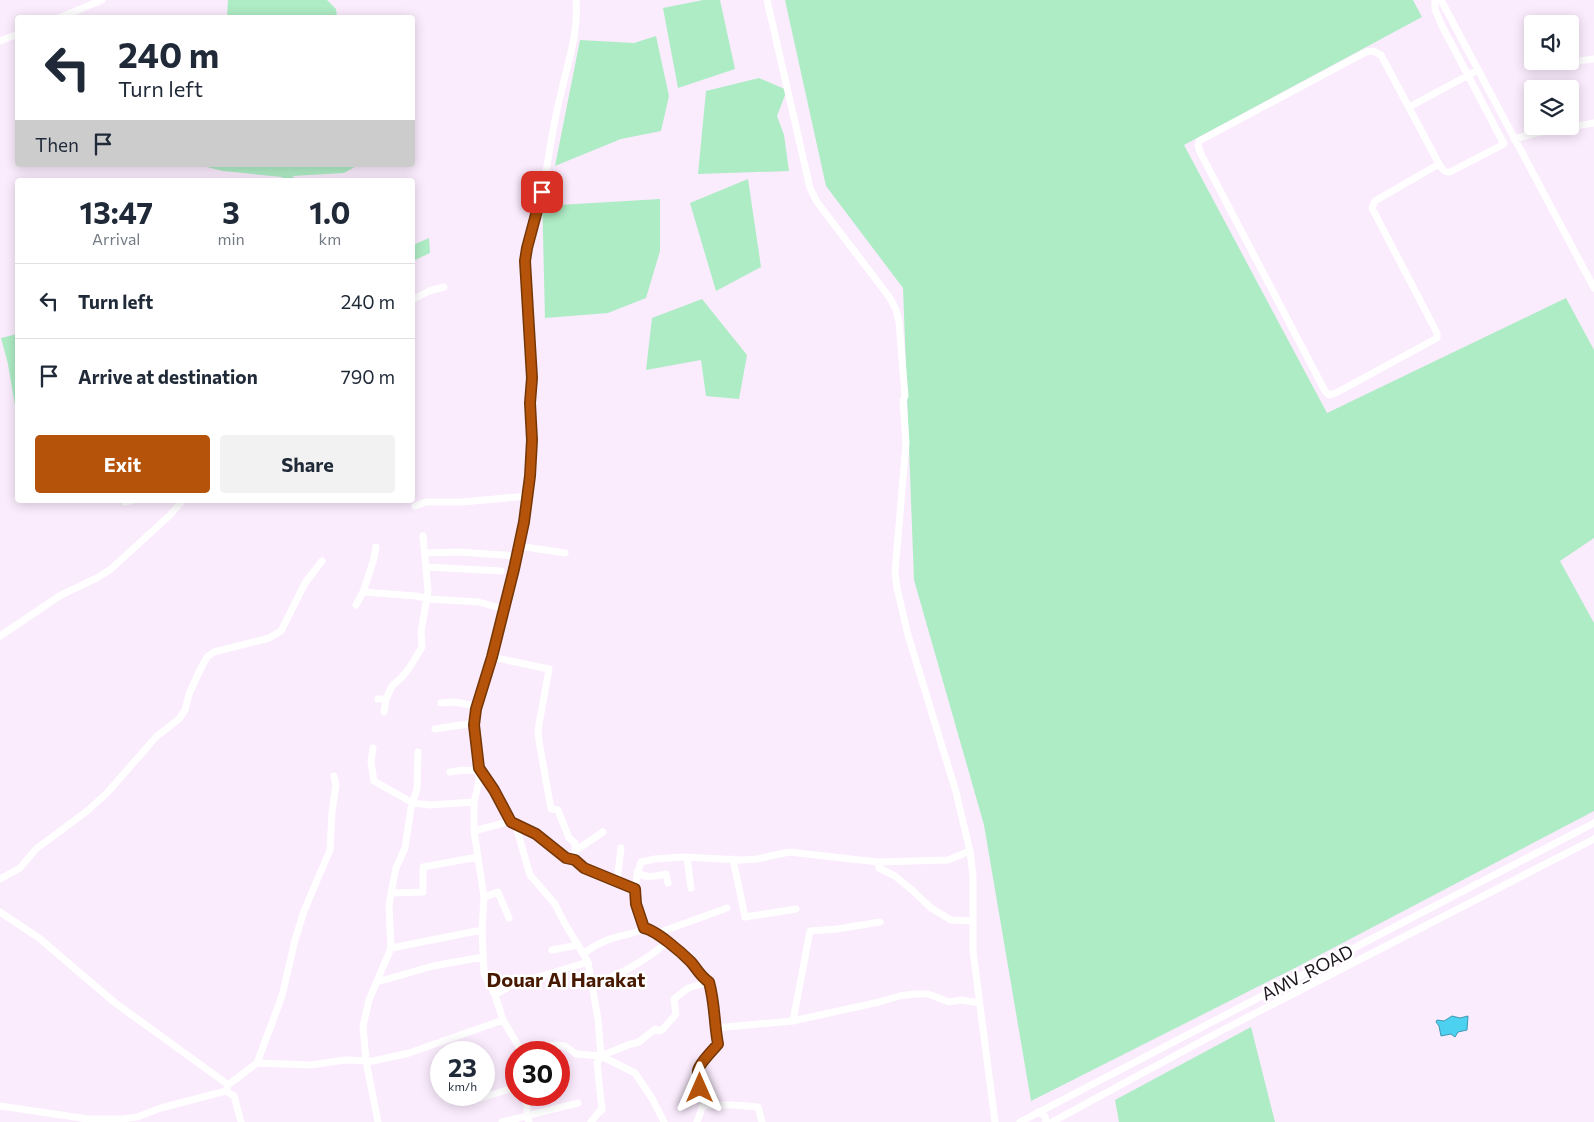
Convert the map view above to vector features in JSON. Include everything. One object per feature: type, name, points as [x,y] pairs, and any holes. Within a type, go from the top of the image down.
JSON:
[{"type":"street","points":[[66,15],[102,0]]},
{"type":"street","points":[[516,1041],[503,1020],[495,995],[484,974],[482,930],[484,897],[474,831],[474,802],[479,781],[479,769],[474,723],[517,556],[528,496],[532,447],[530,403],[532,378],[525,261],[540,204],[557,109],[576,31],[576,0]]},
{"type":"street","points":[[767,0],[810,188],[822,209],[890,298],[898,316],[905,396],[906,443],[896,572],[897,588],[920,674],[956,792],[970,851],[973,876],[973,951],[994,1122]]},
{"type":"street","points":[[1435,0],[1435,9],[1438,17],[1504,144],[1450,172],[1444,171],[1381,55],[1373,50],[1199,141],[1198,146],[1201,154],[1327,394],[1336,393],[1437,338],[1437,332],[1372,208],[1375,201],[1439,164]]},
{"type":"street","points":[[1441,0],[1594,288]]},
{"type":"street","points":[[0,41],[15,35]]},
{"type":"street","points":[[1579,61],[1594,59]]},
{"type":"street","points":[[1409,107],[1478,70]]},
{"type":"street","points":[[1514,139],[1536,133],[1594,123]]},
{"type":"street","points":[[415,298],[429,291],[444,287]]},
{"type":"street","points":[[415,506],[426,502],[462,502],[528,496]]},
{"type":"street","points":[[0,636],[61,595],[97,578],[111,569],[170,515],[180,503]]},
{"type":"street","points":[[384,712],[382,699],[392,686],[402,678],[422,647],[421,632],[428,599],[423,536]]},
{"type":"street","points":[[519,546],[565,553]]},
{"type":"street","points":[[356,606],[363,592],[376,547]]},
{"type":"street","points":[[425,553],[458,552],[517,556]]},
{"type":"street","points":[[0,879],[20,868],[36,849],[87,811],[107,793],[156,737],[179,719],[185,710],[189,694],[207,657],[214,652],[270,638],[281,631],[305,583],[322,561]]},
{"type":"street","points":[[426,567],[501,571]]},
{"type":"street","points":[[363,592],[479,602],[503,609]]},
{"type":"street","points":[[492,657],[549,668],[538,730],[539,741],[551,809],[558,810],[569,838],[575,844],[575,860]]},
{"type":"street","points":[[441,703],[454,702],[477,706]]},
{"type":"street","points":[[435,729],[474,723]]},
{"type":"street","points":[[373,748],[370,762],[374,781],[413,803],[430,805],[474,802]]},
{"type":"street","points":[[378,1122],[366,1061],[364,1026],[369,1000],[391,948],[390,893],[396,868],[405,848],[417,789],[418,752]]},
{"type":"street","points":[[450,772],[479,769]]},
{"type":"street","points":[[479,769],[494,790],[517,830],[530,875],[555,904],[588,962],[598,1019],[601,1056],[597,1063],[602,1110],[591,1122]]},
{"type":"street","points":[[0,1106],[88,1118],[123,1119],[137,1117],[227,1088],[257,1064],[282,996],[302,918],[313,886],[330,850],[332,812],[336,785],[334,776]]},
{"type":"street","points":[[474,831],[511,822],[536,834],[566,858],[575,860],[584,868],[635,889]]},
{"type":"street","name":"AMV_ROAD","points":[[1020,1122],[1594,823]]},
{"type":"street","points":[[575,851],[602,832]]},
{"type":"street","points":[[1052,1122],[1060,1120],[1142,1071],[1594,839]]},
{"type":"street","points":[[617,881],[621,848]]},
{"type":"street","points":[[644,928],[636,904],[637,872],[641,862],[655,858],[757,859],[789,852],[878,862],[948,860],[970,851]]},
{"type":"street","points":[[390,893],[423,892],[423,868],[478,857]]},
{"type":"street","points":[[687,857],[691,888]]},
{"type":"street","points":[[733,859],[745,917],[796,909]]},
{"type":"street","points":[[878,862],[879,868],[951,920],[972,921]]},
{"type":"street","points":[[637,872],[641,876],[666,874],[668,883]]},
{"type":"street","points":[[484,897],[498,892],[509,918]]},
{"type":"street","points":[[658,933],[727,908]]},
{"type":"street","points":[[0,912],[56,952],[114,1002],[227,1088],[234,1096],[241,1122]]},
{"type":"street","points":[[793,1021],[810,931],[880,922]]},
{"type":"street","points":[[583,954],[599,944],[616,937],[639,932],[644,928]]},
{"type":"street","points":[[644,928],[658,933],[691,963],[704,979],[709,982],[713,995],[718,1044],[708,1058],[701,1063],[698,1070],[703,1105],[698,1122]]},
{"type":"street","points":[[391,948],[482,930]]},
{"type":"street","points":[[592,984],[641,961],[667,942]]},
{"type":"street","points":[[552,950],[578,945]]},
{"type":"street","points":[[377,982],[433,966],[483,957]]},
{"type":"street","points":[[495,995],[512,985],[588,962]]},
{"type":"street","points":[[601,1056],[628,1044],[639,1042],[655,1029],[659,1031],[663,1029],[676,1014],[674,999],[688,988],[709,982]]},
{"type":"street","points":[[715,1028],[793,1021],[914,994],[928,994],[949,1002],[961,1000],[979,1003]]},
{"type":"street","points":[[257,1064],[311,1065],[345,1060],[373,1061],[409,1053],[503,1020]]},
{"type":"street","points":[[570,1050],[576,1054],[601,1056],[636,1073],[664,1122]]},
{"type":"street","points":[[1154,1052],[1155,1058],[1160,1062]]},
{"type":"street","points":[[1137,1060],[1141,1065],[1142,1071]]},
{"type":"street","points":[[502,1122],[528,1119],[578,1102]]},
{"type":"street","points":[[703,1105],[758,1107],[762,1122]]},
{"type":"street","points":[[527,1106],[528,1119]]},
{"type":"street","points":[[1038,1112],[1045,1116],[1046,1122]]},
{"type":"green space","points":[[228,0],[327,0],[336,9],[337,15],[227,15]]},
{"type":"green space","points":[[703,0],[720,0],[735,69],[678,88],[663,8]]},
{"type":"green space","points":[[785,0],[1413,0],[1422,17],[1184,145],[1327,413],[1566,298],[1594,350],[1594,538],[1560,561],[1594,623],[1594,811],[1293,969],[1031,1101],[984,825],[914,580],[903,288],[826,186]]},
{"type":"green space","points":[[656,36],[669,96],[661,131],[621,139],[555,166],[580,40],[634,43]]},
{"type":"green space","points":[[759,78],[787,90],[777,116],[784,135],[789,171],[698,174],[706,91]]},
{"type":"green space","points":[[207,167],[354,167],[344,173],[292,176],[294,178],[223,171]]},
{"type":"green space","points":[[748,179],[761,267],[716,291],[690,203]]},
{"type":"green space","points":[[542,192],[559,205],[660,199],[660,251],[646,298],[608,313],[545,318]]},
{"type":"green space","points":[[429,238],[430,253],[415,260],[415,244]]},
{"type":"green space","points":[[702,299],[747,355],[739,399],[706,396],[701,360],[646,370],[652,318]]},
{"type":"green space","points":[[15,335],[15,406],[8,364],[1,338]]},
{"type":"green space","points":[[1251,1027],[1275,1122],[1119,1122],[1115,1100]]},
{"type":"water","points":[[1452,1016],[1460,1018],[1468,1016],[1467,1030],[1458,1032],[1455,1037],[1451,1034],[1441,1036],[1437,1020],[1444,1021]]},
{"type":"district","name":"Douar Al Harakat","points":[[566,979]]},
{"type":"route","points":[[542,192],[525,261],[532,378],[530,476],[524,522],[514,569],[492,657],[474,718],[479,768],[494,790],[511,822],[536,834],[566,858],[575,860],[584,868],[635,889],[636,904],[644,928],[658,933],[709,982],[713,995],[718,1044],[708,1058],[701,1063],[698,1070],[700,1088]]}]
